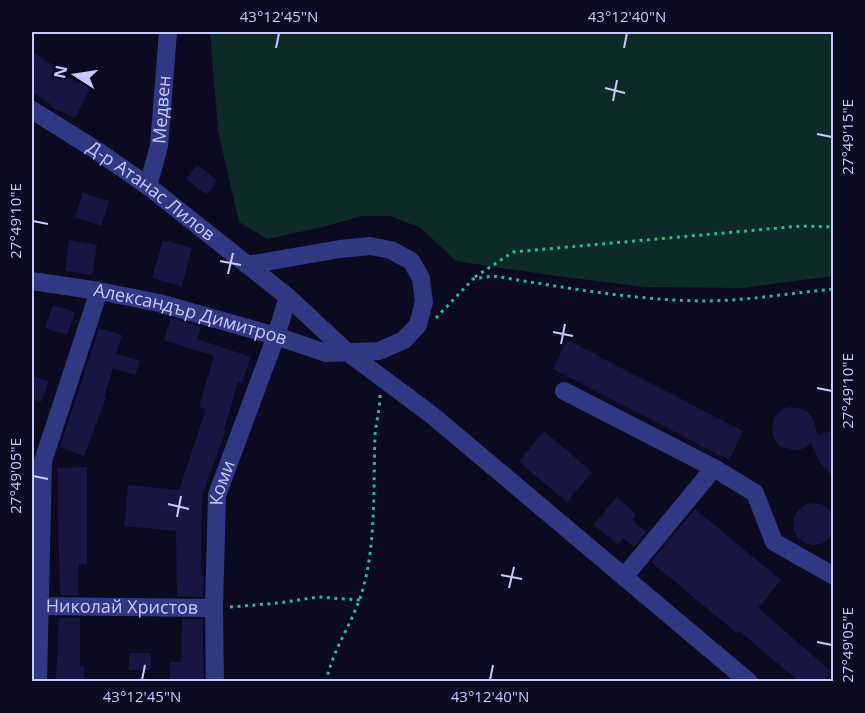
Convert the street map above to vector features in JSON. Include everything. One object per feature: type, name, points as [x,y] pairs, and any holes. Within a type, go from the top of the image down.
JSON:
[{"type":"street","name":"Медвен","points":[[148,186],[159,146],[168,32]]},
{"type":"street","name":"Д-р Атанас Лилов","points":[[32,110],[148,186],[288,297],[346,351],[434,416],[749,681]]},
{"type":"street","name":"Александър Димитров","points":[[32,281],[159,303],[327,353],[379,351],[404,340],[418,325],[424,302],[421,278],[411,261],[391,249],[370,246],[340,249],[247,265]]},
{"type":"street","points":[[38,681],[35,606],[37,461],[99,291]]},
{"type":"street","name":"Коми","points":[[215,681],[217,495],[276,336],[288,297]]},
{"type":"street","points":[[564,391],[714,468],[755,493],[774,542],[834,576]]},
{"type":"street","points":[[624,577],[714,468]]},
{"type":"street","name":"Николай Христов","points":[[35,606],[214,608]]},
{"type":"path","points":[[429,326],[474,279],[513,252],[801,226],[834,227]]},
{"type":"path","points":[[474,279],[493,276],[632,297],[703,301],[762,298],[834,289]]},
{"type":"path","points":[[326,681],[330,664],[360,600],[366,573],[375,499],[375,434],[380,401],[380,378]]},
{"type":"path","points":[[214,608],[279,603],[318,597],[360,600]]},
{"type":"green space","points":[[210,32],[833,32],[833,276],[742,288],[645,287],[549,275],[456,261],[421,228],[390,216],[361,216],[267,239],[239,222],[218,131]]},
{"type":"building","points":[[32,52],[59,69],[57,72],[90,88],[75,118],[51,107],[52,105],[32,92]]},
{"type":"building","points":[[197,165],[217,180],[207,195],[186,179]]},
{"type":"building","points":[[83,193],[109,201],[101,226],[75,217]]},
{"type":"building","points":[[69,240],[97,245],[92,275],[65,271]]},
{"type":"building","points":[[163,240],[192,248],[182,286],[152,278]]},
{"type":"building","points":[[53,305],[75,312],[67,335],[45,328]]},
{"type":"building","points":[[171,318],[201,327],[197,339],[251,357],[242,383],[238,382],[224,430],[226,430],[202,496],[203,597],[177,596],[176,531],[124,526],[128,485],[179,490],[206,409],[199,407],[214,356],[164,340]]},
{"type":"building","points":[[99,328],[122,335],[116,354],[140,361],[135,375],[113,368],[104,397],[106,398],[84,456],[60,447]]},
{"type":"building","points":[[567,340],[743,431],[729,460],[553,369]]},
{"type":"building","points":[[32,375],[49,382],[41,402],[32,399]]},
{"type":"building","points":[[790,407],[803,409],[809,413],[818,435],[834,430],[834,478],[820,463],[811,443],[802,449],[794,450],[780,446],[775,440],[772,433],[774,418],[783,409]]},
{"type":"building","points":[[544,431],[592,472],[567,502],[519,462]]},
{"type":"building","points":[[87,467],[87,564],[79,564],[78,595],[60,595],[57,468]]},
{"type":"building","points":[[617,497],[636,514],[632,520],[646,532],[634,547],[623,538],[618,544],[593,525]]},
{"type":"building","points":[[814,503],[822,504],[829,509],[834,516],[834,532],[829,539],[822,544],[814,545],[806,544],[799,539],[794,532],[793,524],[794,516],[799,509],[806,504]]},
{"type":"building","points":[[695,509],[781,580],[758,608],[832,672],[824,681],[799,681],[651,562]]},
{"type":"building","points":[[59,618],[80,618],[80,666],[84,666],[84,681],[56,681]]},
{"type":"building","points":[[182,619],[203,619],[203,681],[170,681],[170,662],[181,662]]},
{"type":"building","points":[[129,653],[151,653],[151,670],[129,670]]}]
